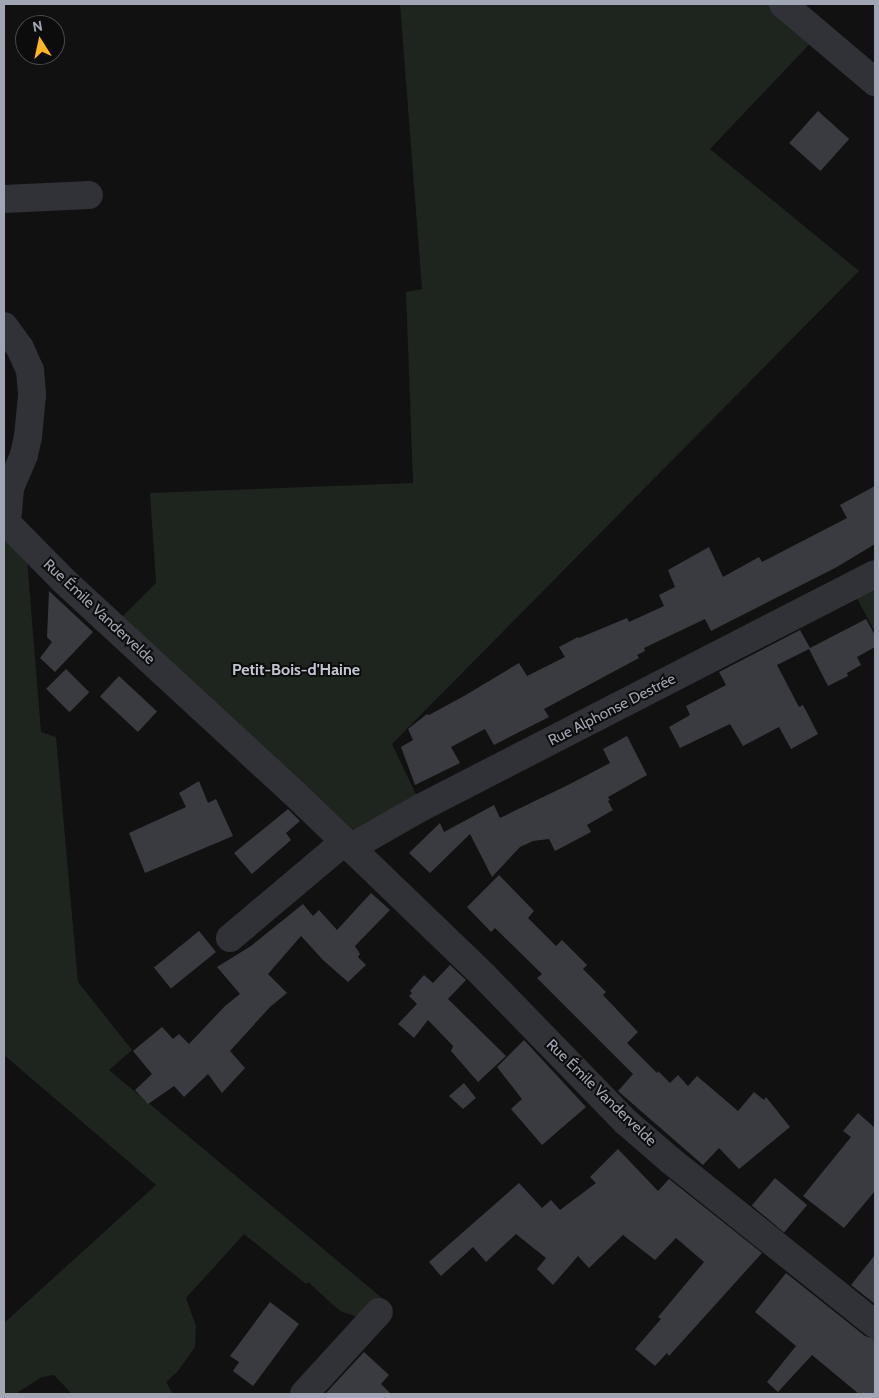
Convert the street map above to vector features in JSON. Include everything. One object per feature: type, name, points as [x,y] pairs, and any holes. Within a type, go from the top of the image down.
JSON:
[{"type":"street","points":[[784,4],[875,82]]},
{"type":"street","points":[[11,202],[88,196]]},
{"type":"street","name":"Rue Émile Vandervelde","points":[[4,327],[20,348],[30,370],[32,395],[28,436],[24,454],[10,488],[6,523],[484,976],[626,1122],[670,1160],[875,1324]]},
{"type":"street","name":"Rue Alphonse Destrée","points":[[347,845],[875,574]]},
{"type":"street","points":[[230,938],[347,845]]},
{"type":"street","points":[[304,1394],[379,1312]]},
{"type":"shaded area","points":[[400,4],[783,4],[819,34],[710,149],[859,271],[392,744],[422,807],[350,848],[113,626],[156,583],[150,493],[413,483],[406,292],[422,289]]},
{"type":"shaded area","points":[[4,536],[27,559],[41,732],[56,737],[78,982],[132,1050],[109,1070],[388,1303],[375,1316],[355,1316],[340,1311],[308,1282],[306,1284],[244,1234],[186,1298],[196,1326],[195,1347],[178,1371],[166,1382],[173,1394],[72,1394],[54,1375],[42,1377],[15,1394],[4,1394],[4,1323],[156,1185],[4,1055]]},
{"type":"shaded area","points":[[875,580],[875,632],[853,591]]},
{"type":"building","points":[[818,111],[849,139],[820,171],[789,143]]},
{"type":"building","points":[[875,486],[875,544],[837,567],[711,631],[705,619],[644,648],[645,651],[637,655],[639,658],[544,709],[549,717],[494,745],[485,729],[451,747],[460,763],[415,785],[401,747],[413,740],[408,729],[427,714],[429,715],[464,696],[519,663],[527,676],[565,657],[559,647],[578,637],[627,618],[629,622],[664,606],[659,595],[675,587],[668,570],[709,547],[723,577],[759,557],[762,562],[847,518],[840,505]]},
{"type":"building","points":[[49,591],[93,632],[55,672],[40,658],[52,642],[47,637]]},
{"type":"building","points":[[866,619],[875,635],[875,647],[857,657],[861,665],[847,673],[848,676],[828,686],[809,649],[777,665],[799,707],[803,705],[818,734],[791,749],[779,727],[743,746],[730,724],[680,748],[669,727],[690,715],[686,706],[726,685],[719,672],[800,630],[810,648]]},
{"type":"building","points":[[66,669],[89,692],[70,712],[46,689]]},
{"type":"building","points":[[119,676],[157,711],[138,732],[100,696]]},
{"type":"building","points":[[627,736],[647,775],[608,797],[613,810],[587,825],[591,832],[555,851],[549,839],[533,841],[520,847],[492,877],[470,834],[430,873],[409,853],[440,823],[444,832],[494,805],[500,818],[610,763],[603,749]]},
{"type":"building","points":[[199,781],[208,803],[216,799],[233,836],[145,873],[129,833],[186,807],[179,793]]},
{"type":"building","points":[[288,809],[300,821],[286,833],[291,840],[252,874],[234,853]]},
{"type":"building","points":[[499,875],[534,911],[528,918],[556,946],[562,940],[587,965],[583,969],[606,992],[603,995],[638,1032],[627,1043],[657,1073],[658,1071],[670,1083],[678,1075],[688,1086],[697,1076],[738,1111],[754,1092],[764,1100],[766,1097],[790,1127],[739,1169],[719,1148],[703,1165],[618,1091],[633,1074],[537,978],[542,974],[495,928],[491,932],[467,907]]},
{"type":"building","points":[[371,893],[390,910],[355,946],[360,954],[358,957],[366,965],[348,982],[323,960],[301,936],[268,974],[287,993],[270,1007],[230,1051],[245,1068],[222,1093],[208,1074],[184,1097],[174,1086],[148,1104],[135,1090],[152,1074],[133,1051],[162,1027],[173,1039],[179,1034],[189,1044],[225,1006],[240,994],[217,967],[251,946],[303,904],[313,916],[319,910],[337,930]]},
{"type":"building","points":[[199,931],[216,952],[171,988],[154,968]]},
{"type":"building","points":[[450,965],[466,980],[448,999],[506,1056],[478,1082],[451,1051],[453,1046],[428,1020],[414,1038],[398,1024],[417,1004],[409,996],[412,993],[410,991],[424,975],[433,983]]},
{"type":"building","points":[[524,1040],[586,1107],[542,1145],[511,1109],[522,1099],[497,1067]]},
{"type":"building","points":[[464,1083],[476,1098],[463,1109],[449,1096]]},
{"type":"building","points":[[858,1113],[875,1128],[875,1191],[844,1228],[803,1196],[851,1137],[843,1131]]},
{"type":"building","points":[[618,1149],[658,1191],[669,1179],[762,1253],[669,1356],[667,1353],[655,1366],[635,1349],[661,1319],[658,1317],[704,1262],[676,1238],[655,1260],[623,1235],[589,1268],[578,1256],[553,1285],[537,1269],[546,1258],[516,1234],[486,1262],[473,1247],[441,1276],[429,1262],[519,1183],[542,1208],[551,1200],[560,1210],[596,1183],[590,1177]]},
{"type":"building","points":[[775,1178],[807,1205],[784,1233],[752,1206]]},
{"type":"building","points":[[875,1255],[875,1304],[851,1285]]},
{"type":"building","points":[[786,1273],[865,1336],[875,1339],[875,1394],[859,1394],[812,1355],[778,1392],[767,1382],[796,1346],[755,1312]]},
{"type":"building","points":[[270,1302],[299,1324],[253,1386],[233,1371],[239,1362],[230,1356]]},
{"type":"building","points":[[364,1352],[389,1375],[381,1384],[391,1394],[325,1394]]},
{"type":"district","name":"Petit-Bois-d'Haine","points":[[296,670]]}]
